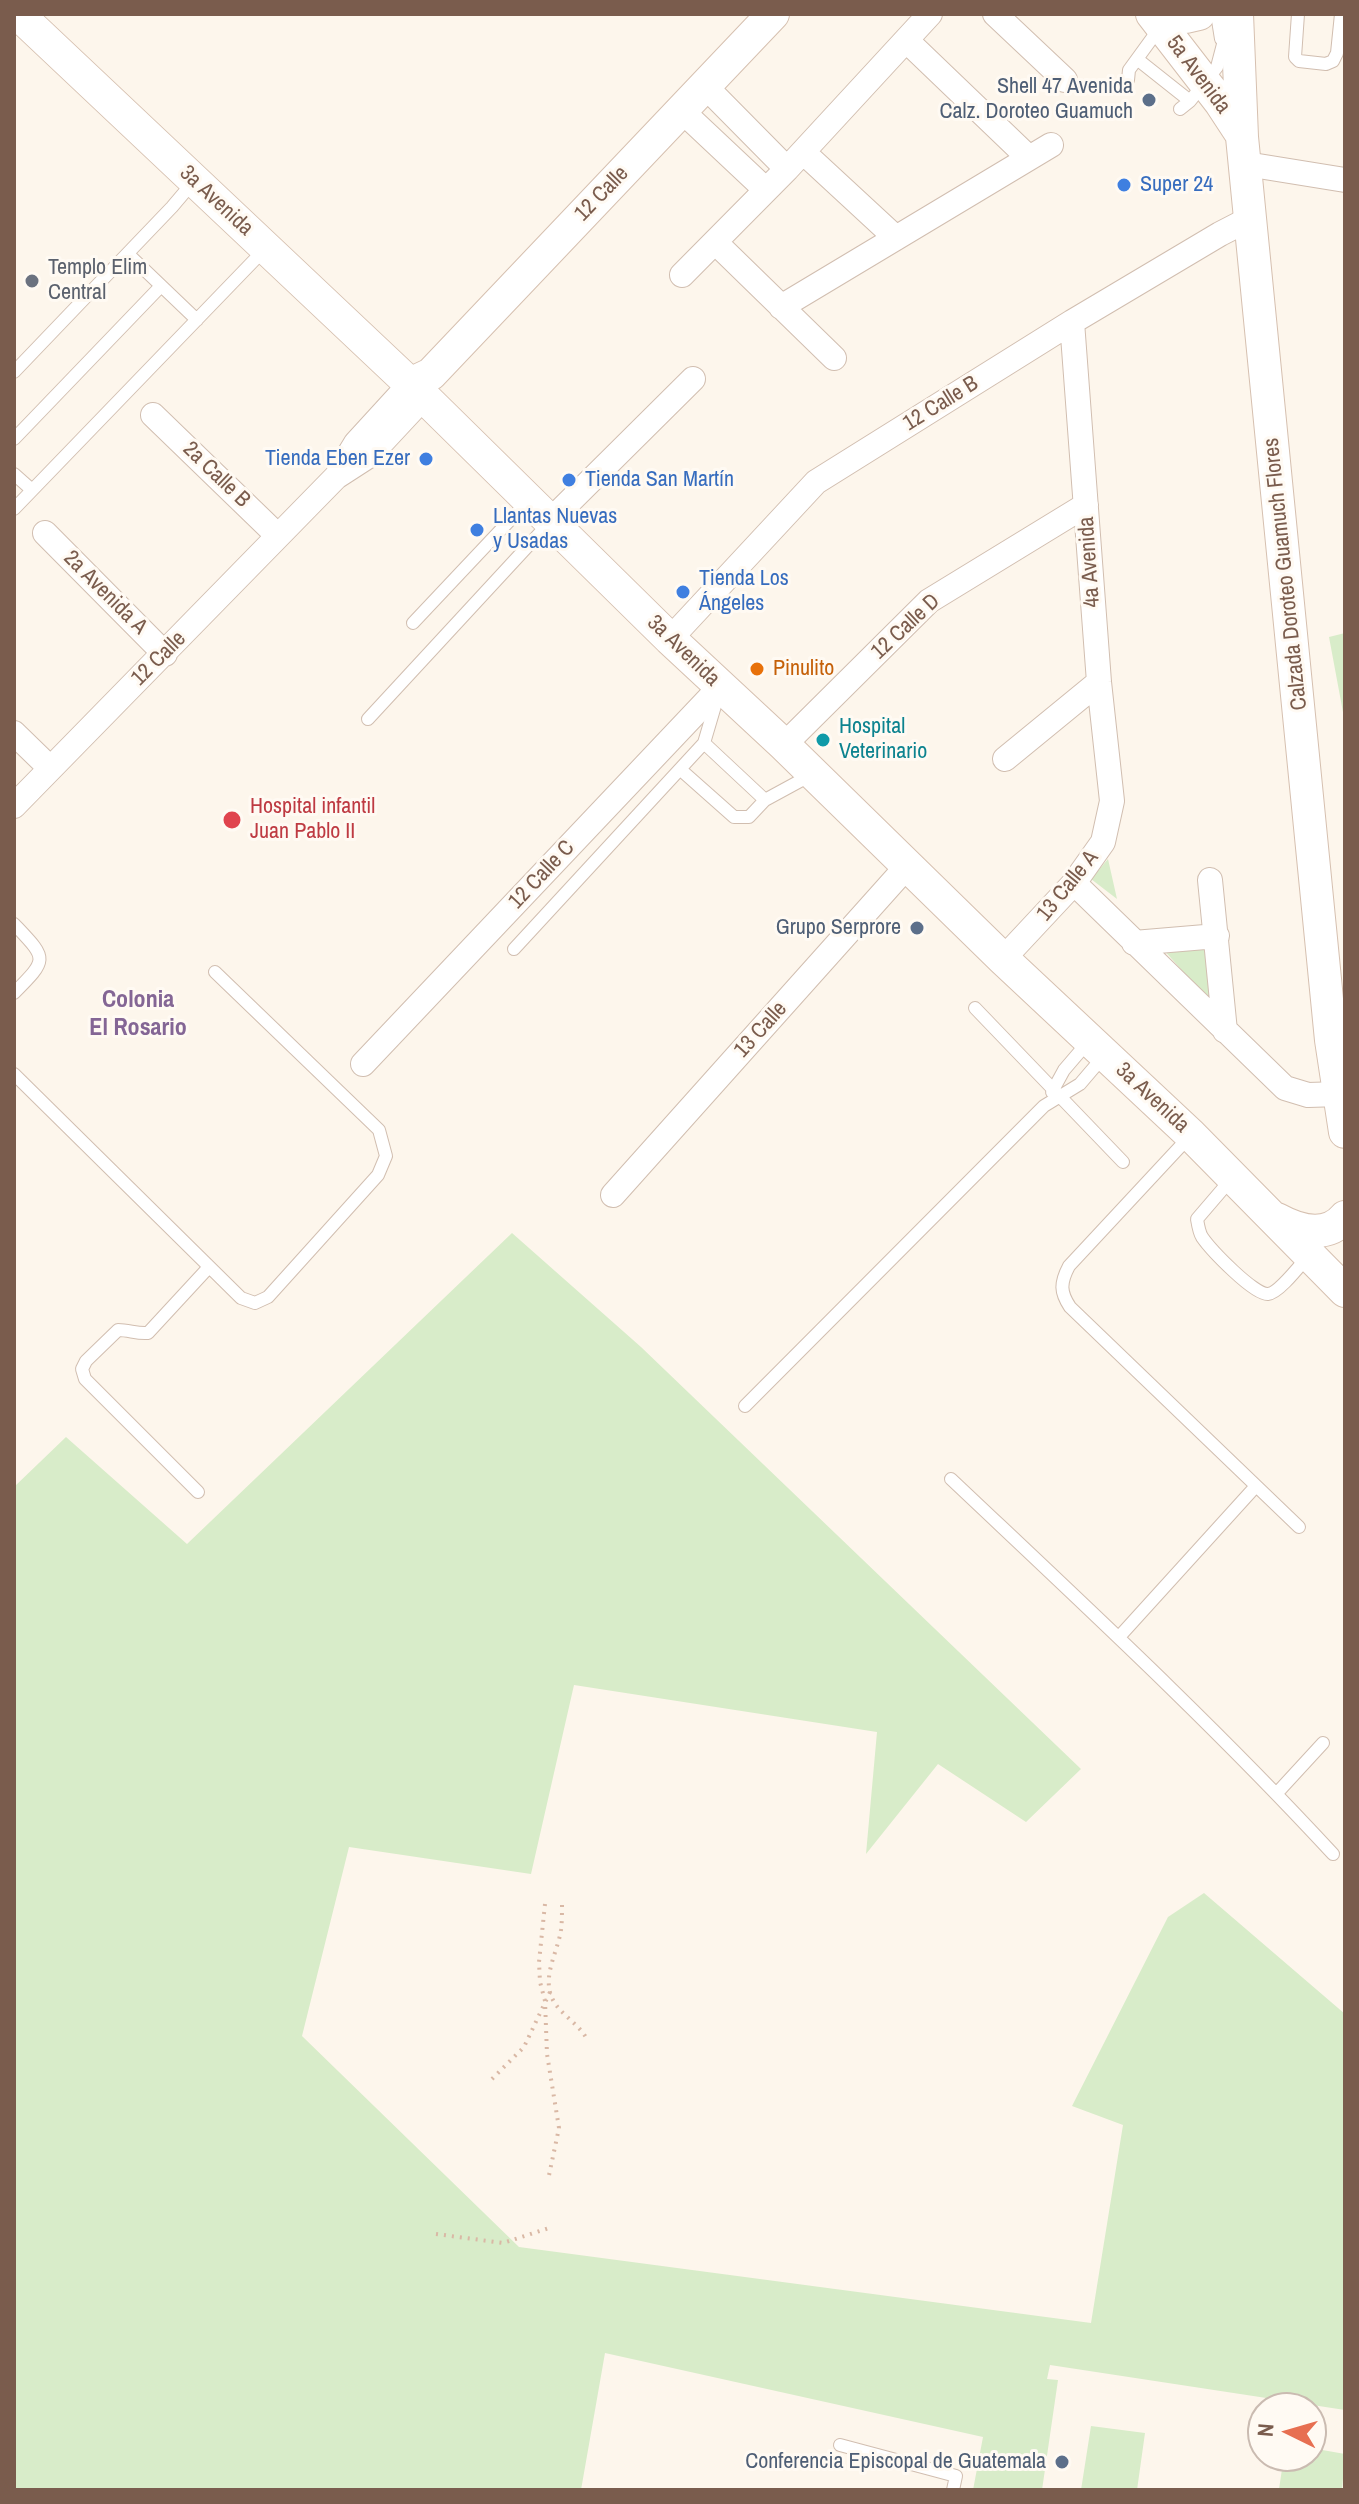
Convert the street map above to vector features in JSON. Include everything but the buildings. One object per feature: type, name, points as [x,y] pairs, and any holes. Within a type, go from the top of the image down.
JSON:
[{"type":"main road","name":"3a Avenida","points":[[18,14],[266,248],[422,385],[540,510],[670,639],[1191,1135],[1345,1291]]},
{"type":"main road","points":[[1161,18],[1199,14]]},
{"type":"main road","name":"Calzada Doroteo Guamuch Flores","points":[[1234,14],[1244,150],[1328,1008],[1345,1132]]},
{"type":"main road","name":"12 Calle","points":[[422,385],[769,15]]},
{"type":"main road","name":"5a Avenida","points":[[1161,18],[1192,98],[1244,150]]},
{"type":"main road","points":[[1271,1216],[1313,1231],[1332,1228],[1345,1217]]},
{"type":"street","points":[[682,275],[795,160],[930,14]]},
{"type":"street","points":[[995,14],[1065,80]]},
{"type":"street","points":[[906,40],[1029,158]]},
{"type":"street","points":[[705,86],[752,133],[795,160],[896,238]]},
{"type":"street","points":[[682,111],[766,190]]},
{"type":"street","points":[[729,155],[752,133]]},
{"type":"street","points":[[781,307],[1051,145]]},
{"type":"street","points":[[1244,150],[1345,180]]},
{"type":"street","name":"12 Calle B","points":[[670,639],[816,482],[1072,322],[1251,218]]},
{"type":"street","points":[[715,242],[834,358]]},
{"type":"street","name":"4a Avenida","points":[[1072,322],[1099,682],[1112,801]]},
{"type":"street","points":[[540,510],[693,379]]},
{"type":"street","name":"12 Calle","points":[[14,806],[336,477],[356,443],[422,385]]},
{"type":"street","name":"2a Calle B","points":[[153,415],[278,536]]},
{"type":"street","name":"12 Calle D","points":[[784,745],[929,601],[1086,505]]},
{"type":"street","name":"2a Avenida A","points":[[45,533],[165,654]]},
{"type":"street","points":[[1005,759],[1099,682]]},
{"type":"street","name":"12 Calle C","points":[[363,1064],[721,686]]},
{"type":"street","points":[[14,733],[50,768]]},
{"type":"street","name":"13 Calle A","points":[[1003,959],[1074,883],[1103,842],[1112,801]]},
{"type":"street","name":"13 Calle","points":[[613,1195],[909,864]]},
{"type":"street","points":[[1210,880],[1225,1031]]},
{"type":"street","points":[[1074,883],[1285,1088],[1308,1095],[1340,1094]]},
{"type":"street","points":[[1134,943],[1217,936]]},
{"type":"lane","points":[[1217,14],[1222,46]]},
{"type":"lane","points":[[1137,59],[1192,98],[1217,67],[1234,14]]},
{"type":"lane","points":[[1298,14],[1295,57],[1299,61],[1326,64],[1333,61],[1337,53],[1341,14]]},
{"type":"lane","points":[[1128,80],[1129,70],[1161,18]]},
{"type":"lane","points":[[14,372],[194,181]]},
{"type":"lane","points":[[14,509],[266,248]]},
{"type":"lane","points":[[128,254],[197,320]]},
{"type":"lane","points":[[14,439],[161,286]]},
{"type":"lane","points":[[14,474],[32,490]]},
{"type":"lane","points":[[413,623],[540,510]]},
{"type":"lane","points":[[368,719],[540,510]]},
{"type":"lane","points":[[514,949],[704,743],[721,686]]},
{"type":"lane","points":[[704,743],[765,800]]},
{"type":"lane","points":[[681,770],[734,817],[749,817],[765,800],[814,773]]},
{"type":"lane","points":[[14,924],[40,951],[41,961],[37,971],[14,993]]},
{"type":"lane","points":[[14,1074],[241,1298],[255,1303],[268,1297],[378,1175],[386,1156],[379,1130],[215,972]]},
{"type":"lane","points":[[975,1008],[1123,1162]]},
{"type":"lane","points":[[745,1406],[1044,1106],[1057,1092],[1064,1070],[1098,1047]]},
{"type":"lane","points":[[1057,1092],[1080,1084],[1098,1047]]},
{"type":"lane","points":[[1191,1135],[1069,1266],[1061,1281],[1062,1295],[1070,1307],[1299,1527]]},
{"type":"lane","points":[[1233,1177],[1197,1219],[1200,1235],[1224,1260],[1255,1291],[1266,1295],[1275,1292],[1309,1255]]},
{"type":"lane","points":[[198,1492],[85,1379],[82,1369],[86,1361],[118,1330],[148,1333],[209,1267]]},
{"type":"lane","points":[[951,1479],[1119,1637],[1277,1793],[1333,1854]]},
{"type":"lane","points":[[1119,1637],[1256,1486]]},
{"type":"lane","points":[[1277,1793],[1323,1743]]},
{"type":"lane","points":[[840,2445],[956,2476],[953,2490]]},
{"type":"path","points":[[545,1904],[540,1982],[545,2001],[547,2054],[559,2128],[548,2180]]},
{"type":"path","points":[[562,1905],[561,1931],[549,1975],[550,1992],[556,2005],[577,2023],[588,2041]]},
{"type":"path","points":[[492,2079],[524,2047],[550,1992]]},
{"type":"path","points":[[436,2234],[503,2243],[549,2228]]},
{"type":"green space","points":[[1345,633],[1345,723],[1329,637]]},
{"type":"green space","points":[[1108,859],[1117,899],[1091,879]]},
{"type":"green space","points":[[1206,946],[1210,1002],[1163,949]]},
{"type":"green space","points":[[512,1233],[641,1347],[1081,1769],[1026,1822],[938,1764],[866,1854],[877,1732],[574,1685],[531,1874],[349,1847],[302,2036],[519,2247],[1091,2323],[1123,2125],[1072,2106],[1168,1917],[1204,1893],[1345,2014],[1345,2410],[1327,2407],[1327,2392],[1247,2392],[1247,2395],[1050,2365],[1047,2379],[1058,2380],[1042,2490],[973,2490],[983,2437],[605,2353],[581,2490],[14,2490],[14,1487],[66,1437],[187,1544]]},
{"type":"green space","name":"Conferencia Episcopal de Guatemala","points":[[1091,2426],[1145,2433],[1137,2490],[1081,2490]]},
{"type":"green space","points":[[1327,2451],[1345,2454],[1342,2490],[1279,2489],[1282,2472],[1327,2472]]},
{"type":"place","name":"Shell 47 Avenida Calz. Doroteo Guamuch","points":[[1149,100]]},
{"type":"place","name":"Super 24","points":[[1124,185]]},
{"type":"place","name":"Templo Elim Central","points":[[32,281]]},
{"type":"place","name":"Tienda Eben Ezer","points":[[426,459]]},
{"type":"place","name":"Tienda San Martín","points":[[569,480]]},
{"type":"place","name":"Llantas Nuevas y Usadas","points":[[477,530]]},
{"type":"place","name":"Tienda Los Ángeles","points":[[683,592]]},
{"type":"place","name":"Pinulito","points":[[757,669]]},
{"type":"place","name":"Hospital Veterinario","points":[[823,740]]},
{"type":"place","name":"Hospital infantil Juan Pablo II","points":[[232,820]]},
{"type":"place","name":"Grupo Serprore","points":[[917,928]]},
{"type":"place","name":"Conferencia Episcopal de Guatemala","points":[[1062,2462]]},
{"type":"district","name":"Colonia El Rosario","points":[[138,1015]]}]
